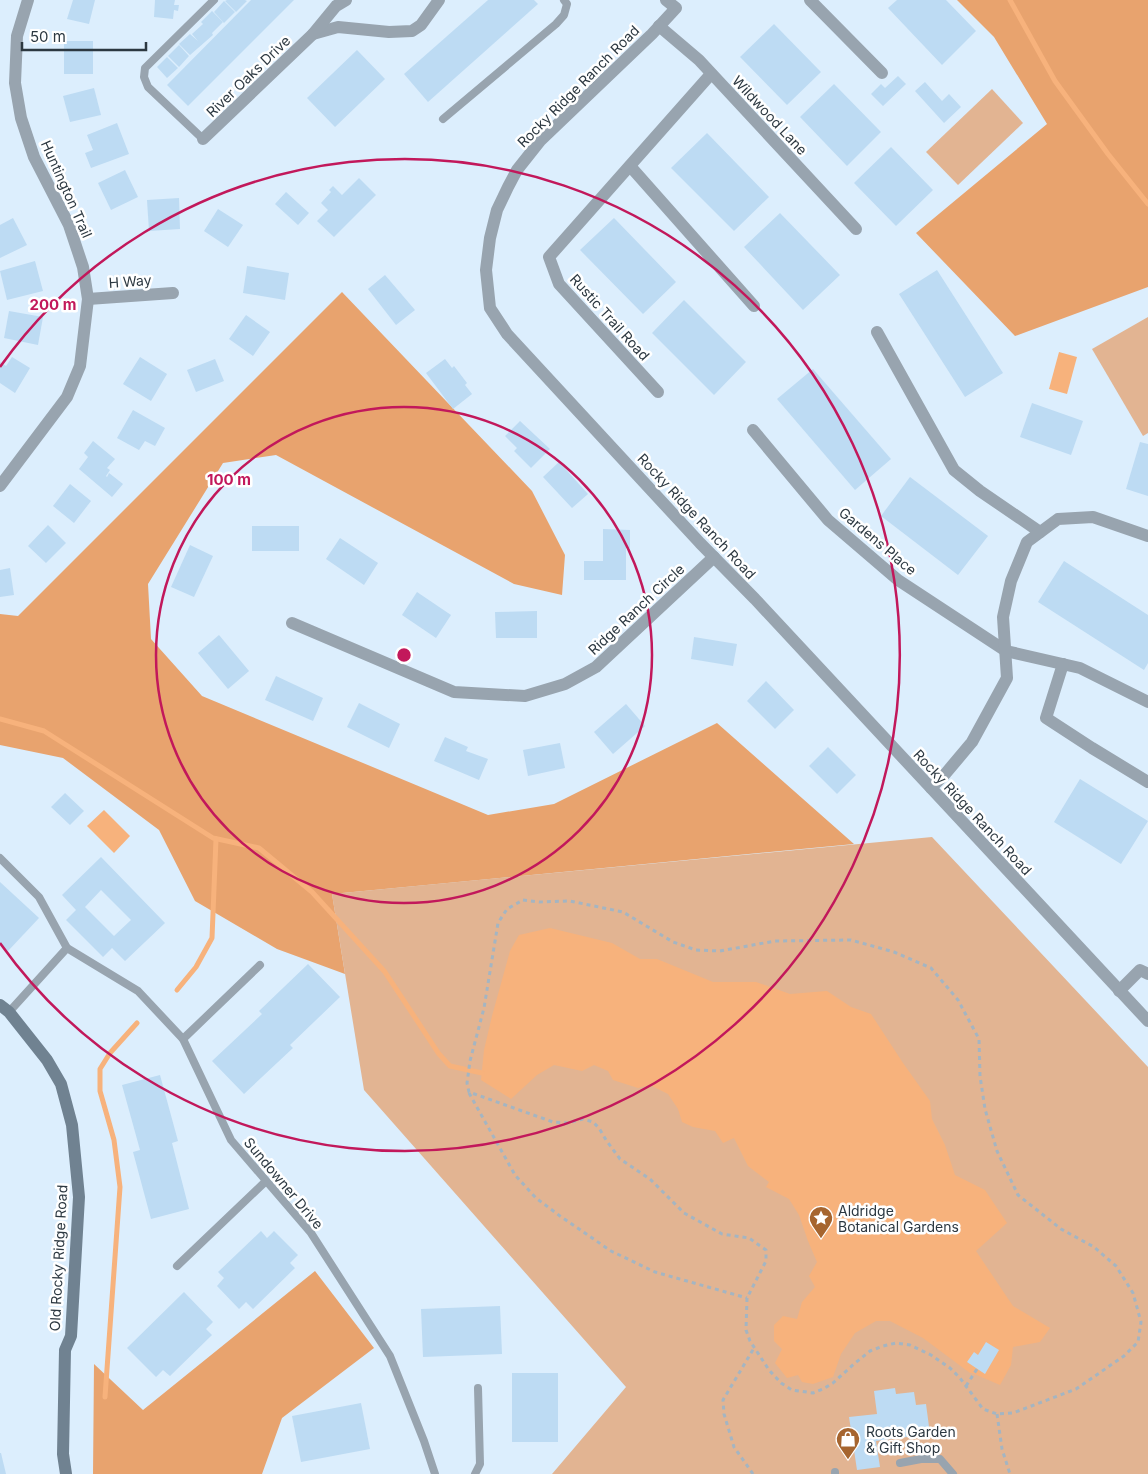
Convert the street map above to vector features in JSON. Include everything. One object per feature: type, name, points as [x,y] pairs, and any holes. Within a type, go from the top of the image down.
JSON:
[{"type":"street","name":"Huntington Trail","points":[[0,486],[67,398],[80,366],[88,299],[83,267],[69,225],[34,157],[21,118],[15,83],[17,36],[28,0]]},
{"type":"street","name":"River Oaks Drive","points":[[203,139],[313,34],[336,6],[346,0]]},
{"type":"street","name":"River Oaks Drive","points":[[313,34],[338,27],[389,32],[412,31],[421,25],[439,0]]},
{"type":"street","points":[[810,0],[882,73]]},
{"type":"street","name":"Rocky Ridge Ranch Road","points":[[675,3],[659,26],[546,135],[517,170],[497,210],[490,238],[486,270],[490,308],[507,334],[1148,1021]]},
{"type":"street","name":"Wildwood Lane","points":[[659,26],[699,60],[856,229]]},
{"type":"street","name":"Rustic Trail Road","points":[[658,392],[559,284],[549,257],[711,74]]},
{"type":"street","points":[[630,166],[754,306]]},
{"type":"street","name":"H Way","points":[[88,299],[174,293]]},
{"type":"street","points":[[877,332],[954,470],[980,491],[1040,532]]},
{"type":"street","name":"Gardens Place","points":[[753,430],[828,520],[898,580],[1006,651],[1080,668],[1148,702]]},
{"type":"street","points":[[931,788],[972,742],[1007,678],[1004,617],[1011,581],[1027,542],[1058,519],[1093,517],[1148,536]]},
{"type":"street","name":"Ridge Ranch Circle","points":[[292,623],[454,692],[525,696],[565,684],[596,666],[714,557]]},
{"type":"street","points":[[1064,664],[1046,718],[1148,782]]},
{"type":"street","points":[[1119,991],[1140,970],[1148,974]]},
{"type":"street","name":"Old Rocky Ridge Road","points":[[4,1008],[36,1045],[61,1084],[72,1125],[79,1197],[71,1336],[65,1350],[63,1454],[66,1474]]},
{"type":"lane","points":[[203,139],[148,87],[144,77],[145,68],[214,0]]},
{"type":"lane","points":[[443,119],[556,24],[564,15],[567,4],[564,0]]},
{"type":"lane","points":[[0,858],[39,898],[66,948],[4,1008]]},
{"type":"lane","name":"Sundowner Drive","points":[[66,948],[138,991],[183,1039],[231,1140],[311,1233],[390,1356],[435,1474]]},
{"type":"lane","points":[[183,1039],[260,965]]},
{"type":"lane","points":[[177,1266],[266,1181]]},
{"type":"lane","points":[[475,1474],[480,1464],[478,1388]]},
{"type":"lane","points":[[900,1463],[921,1459],[940,1459],[953,1474]]},
{"type":"path","points":[[469,1092],[553,1122],[567,1123],[583,1119],[593,1122],[600,1128],[620,1160],[650,1179],[684,1213],[722,1234],[749,1238],[766,1250],[766,1261],[747,1298],[746,1330],[754,1348],[769,1370],[781,1383],[792,1390],[813,1393],[823,1389],[833,1383],[870,1351],[896,1343],[910,1345],[931,1355],[950,1368],[983,1409],[997,1414],[1012,1413],[1076,1389],[1124,1356],[1138,1342],[1141,1322],[1133,1292],[1116,1266],[1094,1247],[1061,1229],[1018,1195],[997,1151],[985,1108],[980,1076],[979,1039],[958,1000],[930,968],[894,952],[851,940],[774,941],[720,951],[696,950],[672,942],[623,912],[570,901],[539,902],[523,900],[507,909],[498,923],[484,1008],[470,1061],[467,1083],[469,1092],[515,1175],[536,1198],[611,1251],[655,1272],[747,1298]]},
{"type":"path","points":[[753,1474],[734,1447],[724,1414],[723,1400],[754,1348]]},
{"type":"path","points":[[966,1386],[977,1369]]},
{"type":"path","points":[[997,1414],[1002,1449],[1010,1474]]},
{"type":"shaded area","points":[[957,0],[1148,0],[1148,287],[1015,336],[916,233],[1047,124],[994,37]]},
{"type":"shaded area","points":[[992,89],[1023,123],[958,185],[926,152]]},
{"type":"shaded area","points":[[342,292],[532,491],[565,555],[562,595],[514,584],[276,455],[223,463],[148,584],[151,639],[202,696],[488,815],[554,804],[717,723],[854,844],[332,894],[345,974],[277,949],[195,901],[159,830],[63,758],[0,745],[0,614],[18,616]]},
{"type":"shaded area","points":[[1148,317],[1148,433],[1143,436],[1092,349]]},
{"type":"shaded area","points":[[1059,352],[1077,357],[1067,394],[1049,389]]},
{"type":"shaded area","points":[[104,810],[130,836],[114,853],[87,826]]},
{"type":"shaded area","name":"Aldridge Botanical Gardens","points":[[932,837],[1148,1067],[1148,1474],[552,1474],[626,1387],[364,1090],[332,894]]},
{"type":"shaded area","points":[[550,928],[612,943],[640,959],[657,959],[713,982],[756,982],[790,994],[827,991],[851,1007],[871,1014],[930,1101],[932,1119],[945,1145],[955,1175],[985,1190],[1007,1223],[976,1251],[1013,1306],[1050,1328],[1040,1342],[1013,1347],[1011,1365],[1000,1385],[970,1373],[923,1338],[890,1321],[876,1321],[855,1333],[841,1354],[833,1377],[813,1384],[802,1382],[798,1375],[787,1378],[775,1363],[782,1349],[774,1341],[774,1325],[783,1316],[797,1319],[802,1302],[815,1287],[809,1276],[817,1262],[799,1215],[789,1199],[766,1187],[769,1182],[748,1166],[734,1138],[723,1143],[715,1131],[693,1127],[682,1122],[678,1109],[668,1094],[650,1085],[638,1088],[613,1080],[608,1071],[594,1065],[582,1071],[554,1065],[537,1075],[511,1099],[481,1080],[484,1050],[510,951],[519,935]]},
{"type":"shaded area","points":[[315,1271],[374,1348],[282,1418],[262,1474],[93,1474],[94,1364],[143,1410]]},
{"type":"building","points":[[73,0],[95,0],[89,24],[67,19]]},
{"type":"building","points":[[155,0],[175,0],[174,5],[179,5],[178,11],[174,10],[173,19],[154,17]]},
{"type":"building","points":[[251,0],[294,0],[188,106],[167,85]]},
{"type":"building","points":[[488,0],[534,0],[538,4],[428,102],[404,74]]},
{"type":"building","points":[[897,0],[946,0],[976,31],[942,65],[888,8]]},
{"type":"building","points":[[224,1],[235,12],[224,23],[214,12]]},
{"type":"building","points":[[225,1],[247,1],[236,12]]},
{"type":"building","points":[[212,11],[223,22],[212,33],[213,35],[190,55],[179,44],[190,34],[198,41],[192,34],[203,24],[201,22]]},
{"type":"building","points":[[774,24],[821,72],[787,105],[740,57]]},
{"type":"building","points":[[64,41],[93,41],[93,74],[64,74]]},
{"type":"building","points":[[179,45],[189,56],[179,67],[168,56]]},
{"type":"building","points":[[357,50],[385,79],[335,127],[307,98]]},
{"type":"building","points":[[167,57],[178,68],[167,78],[157,67]]},
{"type":"building","points":[[898,76],[906,84],[883,106],[871,94],[881,84],[885,88]]},
{"type":"building","points":[[925,82],[942,101],[949,94],[961,107],[944,123],[915,91]]},
{"type":"building","points":[[834,84],[881,132],[847,166],[800,117]]},
{"type":"building","points":[[94,88],[101,115],[70,122],[63,96]]},
{"type":"building","points":[[117,123],[129,154],[91,168],[85,153],[93,150],[87,135]]},
{"type":"building","points":[[707,133],[769,197],[734,231],[671,168]]},
{"type":"building","points":[[891,147],[933,190],[896,226],[854,183]]},
{"type":"building","points":[[125,170],[138,197],[111,210],[98,183]]},
{"type":"building","points":[[359,178],[376,195],[334,237],[317,221],[328,210],[321,203],[331,192],[329,190],[333,186],[342,195]]},
{"type":"building","points":[[286,192],[309,213],[298,225],[275,204]]},
{"type":"building","points":[[179,198],[180,229],[149,231],[147,200]]},
{"type":"building","points":[[218,209],[243,225],[228,247],[204,231]]},
{"type":"building","points":[[780,213],[840,275],[803,310],[744,247]]},
{"type":"building","points":[[13,218],[27,245],[0,258],[0,225]]},
{"type":"building","points":[[614,218],[676,282],[643,314],[580,250]]},
{"type":"building","points":[[35,261],[43,291],[7,300],[0,271]]},
{"type":"building","points":[[247,266],[289,273],[285,300],[243,293]]},
{"type":"building","points":[[937,270],[1003,373],[965,397],[899,294]]},
{"type":"building","points":[[385,275],[415,310],[396,325],[368,289]]},
{"type":"building","points":[[684,300],[746,362],[714,395],[652,333]]},
{"type":"building","points":[[9,311],[43,317],[38,345],[4,338]]},
{"type":"building","points":[[246,315],[270,332],[253,356],[229,339]]},
{"type":"building","points":[[12,357],[30,368],[15,393],[0,383],[0,362],[6,366]]},
{"type":"building","points":[[140,357],[167,374],[151,401],[123,384]]},
{"type":"building","points":[[215,359],[224,381],[196,392],[187,370]]},
{"type":"building","points":[[445,359],[452,368],[454,366],[467,383],[465,385],[472,394],[453,409],[426,373]]},
{"type":"building","points":[[813,369],[891,459],[855,490],[777,399]]},
{"type":"building","points":[[1032,403],[1083,421],[1071,455],[1020,437]]},
{"type":"building","points":[[133,410],[165,428],[155,446],[145,441],[139,450],[117,438]]},
{"type":"building","points":[[520,421],[550,449],[531,468],[514,451],[517,448],[505,436]]},
{"type":"building","points":[[93,441],[115,459],[107,468],[110,470],[106,476],[109,473],[123,484],[112,497],[79,469],[88,457],[84,453]]},
{"type":"building","points":[[1140,442],[1148,444],[1148,496],[1126,489]]},
{"type":"building","points":[[559,462],[588,494],[572,508],[543,477]]},
{"type":"building","points":[[910,477],[988,536],[958,575],[881,516]]},
{"type":"building","points":[[70,484],[91,501],[74,523],[53,506]]},
{"type":"building","points":[[48,525],[66,543],[46,563],[28,546]]},
{"type":"building","points":[[252,526],[299,526],[299,551],[252,551]]},
{"type":"building","points":[[603,529],[630,530],[630,548],[626,548],[626,580],[584,580],[584,561],[603,561]]},
{"type":"building","points":[[340,538],[378,563],[364,585],[326,559]]},
{"type":"building","points":[[190,545],[213,556],[194,597],[171,587]]},
{"type":"building","points":[[1064,561],[1148,615],[1148,663],[1144,670],[1038,602]]},
{"type":"building","points":[[10,568],[14,595],[0,597],[0,570]]},
{"type":"building","points":[[417,592],[451,615],[436,638],[402,615]]},
{"type":"building","points":[[537,611],[537,638],[496,638],[495,612]]},
{"type":"building","points":[[219,635],[249,671],[228,689],[198,653]]},
{"type":"building","points":[[694,637],[737,644],[733,666],[691,659]]},
{"type":"building","points":[[276,676],[323,698],[313,721],[265,700]]},
{"type":"building","points":[[766,681],[794,710],[775,729],[747,701]]},
{"type":"building","points":[[359,703],[400,724],[389,748],[347,727]]},
{"type":"building","points":[[626,704],[645,726],[613,754],[594,732]]},
{"type":"building","points":[[445,737],[468,747],[466,751],[488,759],[479,780],[434,761]]},
{"type":"building","points":[[560,743],[565,768],[528,776],[523,750]]},
{"type":"building","points":[[828,747],[856,775],[837,794],[809,766]]},
{"type":"building","points":[[1080,779],[1148,821],[1121,864],[1054,822]]},
{"type":"building","points":[[65,793],[84,811],[70,825],[51,807]]},
{"type":"building","points":[[101,857],[165,923],[125,961],[112,948],[103,957],[66,920],[76,910],[62,895]],"holes":[[[101,890],[131,920],[114,936],[85,907]]]},
{"type":"building","points":[[0,882],[39,918],[8,951],[0,944]]},
{"type":"building","points":[[308,964],[340,997],[290,1045],[293,1048],[244,1094],[212,1061],[262,1014],[259,1011]]},
{"type":"building","points":[[160,1075],[178,1141],[172,1143],[189,1209],[151,1219],[133,1152],[140,1150],[122,1085]]},
{"type":"building","points":[[261,1231],[267,1238],[274,1231],[298,1255],[290,1263],[295,1268],[253,1309],[246,1302],[239,1309],[217,1286],[224,1278],[218,1272]]},
{"type":"building","points":[[184,1292],[213,1322],[206,1329],[212,1335],[170,1376],[163,1370],[156,1377],[127,1348]]},
{"type":"building","points":[[500,1306],[502,1354],[423,1357],[421,1309]]},
{"type":"building","points":[[986,1342],[999,1350],[985,1374],[967,1362],[974,1352],[978,1355]]},
{"type":"building","points":[[512,1373],[558,1373],[558,1442],[512,1442]]},
{"type":"building","points":[[895,1388],[896,1394],[914,1392],[916,1405],[926,1404],[930,1434],[876,1441],[880,1467],[857,1470],[849,1417],[877,1414],[874,1391]]},
{"type":"building","points":[[361,1403],[370,1449],[301,1462],[292,1416]]},
{"type":"building","points":[[1,1453],[6,1474],[0,1474]]},
{"type":"waterway","points":[[1010,0],[1055,81],[1108,154],[1148,204]]},
{"type":"waterway","points":[[0,719],[44,731],[213,838],[259,848],[312,892],[385,972],[439,1054],[450,1066],[482,1073]]},
{"type":"waterway","points":[[177,990],[196,967],[212,938],[216,839]]},
{"type":"waterway","points":[[105,1397],[120,1187],[114,1140],[100,1091],[100,1069],[110,1053],[137,1023]]},
{"type":"place","name":"Aldridge Botanical Gardens","points":[[821,1239]]},
{"type":"place","name":"Roots Garden & Gift Shop","points":[[848,1460]]}]
